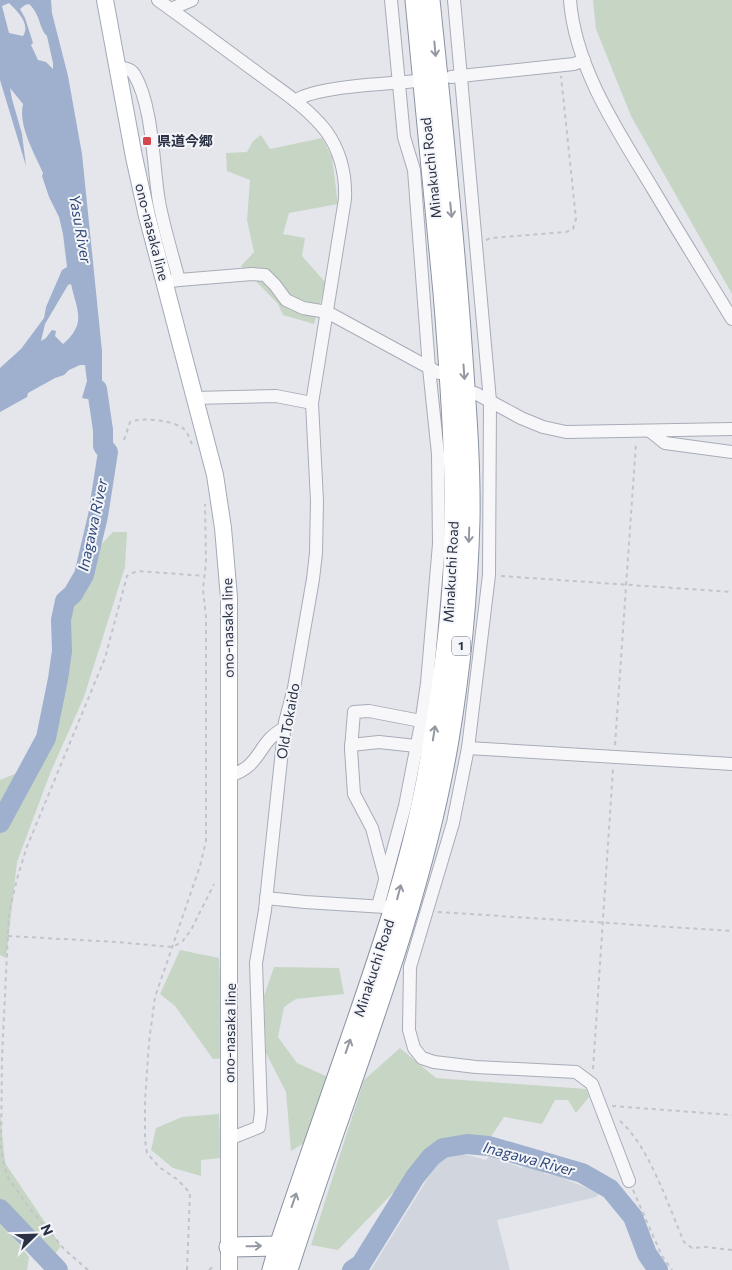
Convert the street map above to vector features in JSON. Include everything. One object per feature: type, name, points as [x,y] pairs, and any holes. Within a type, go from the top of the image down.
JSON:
[{"type":"highway","name":"Minakuchi Road","points":[[280,1269],[279,1246],[374,971],[416,830],[429,767],[445,659],[452,586],[454,513],[452,412],[437,226],[415,0]]},
{"type":"highway","name":"Minakuchi Road","points":[[280,1269],[374,1019],[414,894],[440,788],[456,693],[468,567],[470,518],[468,444],[453,232],[430,0]]},
{"type":"highway","points":[[229,1247],[279,1246]]},
{"type":"main road","name":"ono-nasaka line","points":[[105,0],[134,157],[172,281],[194,398],[215,475],[223,528],[229,598],[229,1270]]},
{"type":"street","name":"Old Tokaido","points":[[158,0],[295,101],[316,119],[327,132],[342,162],[346,183],[312,403],[317,501],[316,553],[309,607],[285,728],[266,898],[256,963],[261,1112],[259,1127],[229,1138]]},
{"type":"street","points":[[171,9],[192,0]]},
{"type":"street","points":[[266,898],[382,906],[386,879],[405,806],[427,683],[439,544],[438,454],[434,371],[414,170],[404,137],[391,0]]},
{"type":"street","points":[[454,0],[455,77],[476,245],[490,401],[489,575],[468,748],[452,823],[422,911],[410,967],[409,1030],[414,1048],[422,1058],[434,1062],[476,1067],[576,1072],[592,1084],[629,1181]]},
{"type":"street","points":[[570,0],[574,30],[584,60],[615,126],[732,320]]},
{"type":"street","points":[[455,77],[560,66],[584,60]]},
{"type":"street","points":[[295,101],[302,96],[318,91],[417,81]]},
{"type":"street","points":[[172,281],[252,274],[264,276],[275,285],[286,300],[303,308],[327,312],[434,371]]},
{"type":"street","points":[[475,393],[543,427],[566,432],[732,430]]},
{"type":"street","points":[[194,398],[276,396],[312,403]]},
{"type":"street","points":[[650,431],[665,443],[732,452]]},
{"type":"street","points":[[386,879],[372,828],[364,809],[354,794],[352,745],[354,712],[369,711],[421,721]]},
{"type":"street","points":[[229,776],[242,772],[253,764],[275,733],[285,728]]},
{"type":"street","points":[[352,745],[379,742],[416,746]]},
{"type":"street","points":[[468,748],[732,764]]},
{"type":"path","points":[[476,245],[491,238],[566,232],[573,229],[576,219],[560,66]]},
{"type":"path","points":[[124,440],[130,422],[139,418],[172,422],[184,429],[194,449]]},
{"type":"path","points":[[592,1084],[637,430]]},
{"type":"path","points":[[187,1270],[190,1193],[178,1180],[159,1167],[147,1153],[145,1140],[149,1042],[155,997],[200,866],[206,841],[206,617],[204,590],[206,528],[204,498]]},
{"type":"path","points":[[88,1270],[65,1250],[30,1209],[7,1176],[1,1150],[2,1057],[9,913],[16,879],[24,856],[105,658],[127,576],[137,571],[205,576]]},
{"type":"path","points":[[489,575],[732,592]]},
{"type":"path","points":[[8,936],[106,941],[172,947],[182,942],[191,930],[218,878]]},
{"type":"path","points":[[422,911],[732,932]]},
{"type":"path","points":[[599,1102],[619,1107],[732,1115]]},
{"type":"path","points":[[620,1121],[638,1141],[684,1242],[692,1248],[705,1247],[732,1250]]},
{"type":"path","points":[[629,1181],[662,1256],[672,1270]]},
{"type":"shaded area","points":[[459,1153],[486,1160],[489,1156],[522,1168],[523,1165],[544,1171],[544,1174],[557,1176],[600,1193],[596,1197],[497,1220],[510,1270],[371,1270],[436,1165],[446,1157]]},
{"type":"green space","points":[[593,0],[732,0],[732,294],[631,116],[596,29]]},
{"type":"green space","points":[[261,135],[270,149],[322,138],[332,157],[338,204],[289,213],[283,234],[305,238],[302,256],[326,283],[314,324],[283,315],[278,304],[241,266],[254,252],[247,220],[250,180],[227,171],[226,153],[247,152],[253,141]]},
{"type":"green space","points":[[113,532],[127,532],[125,567],[84,697],[51,771],[17,862],[6,958],[0,955],[0,780],[35,766],[55,712],[69,607],[97,549]]},
{"type":"green space","points":[[180,950],[219,958],[224,1058],[213,1059],[175,1006],[160,994]]},
{"type":"green space","points":[[274,967],[339,968],[344,994],[296,999],[284,1007],[278,1037],[297,1063],[328,1077],[304,1143],[291,1151],[286,1092],[266,1053],[264,996]]},
{"type":"green space","points":[[400,1048],[436,1078],[586,1089],[589,1097],[576,1113],[568,1100],[555,1100],[542,1124],[504,1117],[486,1144],[438,1146],[338,1250],[311,1245],[364,1080]]},
{"type":"green space","points":[[0,1113],[5,1163],[61,1246],[55,1254],[0,1202]]},
{"type":"green space","points":[[219,1114],[221,1158],[201,1160],[201,1176],[173,1168],[151,1150],[156,1128],[182,1117]]},
{"type":"green space","points":[[0,1221],[29,1257],[27,1270],[0,1270]]},
{"type":"water","name":"Yasu River","points":[[0,0],[51,0],[52,13],[68,76],[82,154],[102,351],[102,418],[93,400],[82,398],[87,381],[85,365],[69,370],[64,375],[28,393],[27,397],[0,412],[0,368],[21,349],[44,318],[46,307],[62,270],[67,267],[59,217],[49,197],[42,176],[43,173],[25,130],[22,112],[23,104],[10,88],[22,134],[26,166],[0,80]],"holes":[[[9,3],[24,22],[25,31],[23,36],[9,33],[2,6]],[[29,4],[33,8],[42,30],[47,36],[53,69],[46,62],[38,60],[31,45],[33,43],[20,9]],[[71,284],[77,309],[78,323],[75,330],[63,344],[55,336],[56,331],[52,330],[41,341],[45,324],[68,285]]]},
{"type":"waterway","name":"Inagawa River","points":[[0,823],[46,738],[62,651],[61,620],[65,601],[73,594],[84,575],[98,516],[108,452],[103,446],[103,430],[97,389]]},
{"type":"waterway","name":"Inagawa River","points":[[352,1270],[361,1264],[415,1177],[431,1157],[443,1148],[467,1144],[489,1146],[582,1173],[610,1189],[633,1217],[647,1254],[658,1270]]},
{"type":"waterway","name":"Inagawa River","points":[[0,1209],[58,1270]]},
{"type":"place","name":"県道今郷","points":[[147,141]]}]
